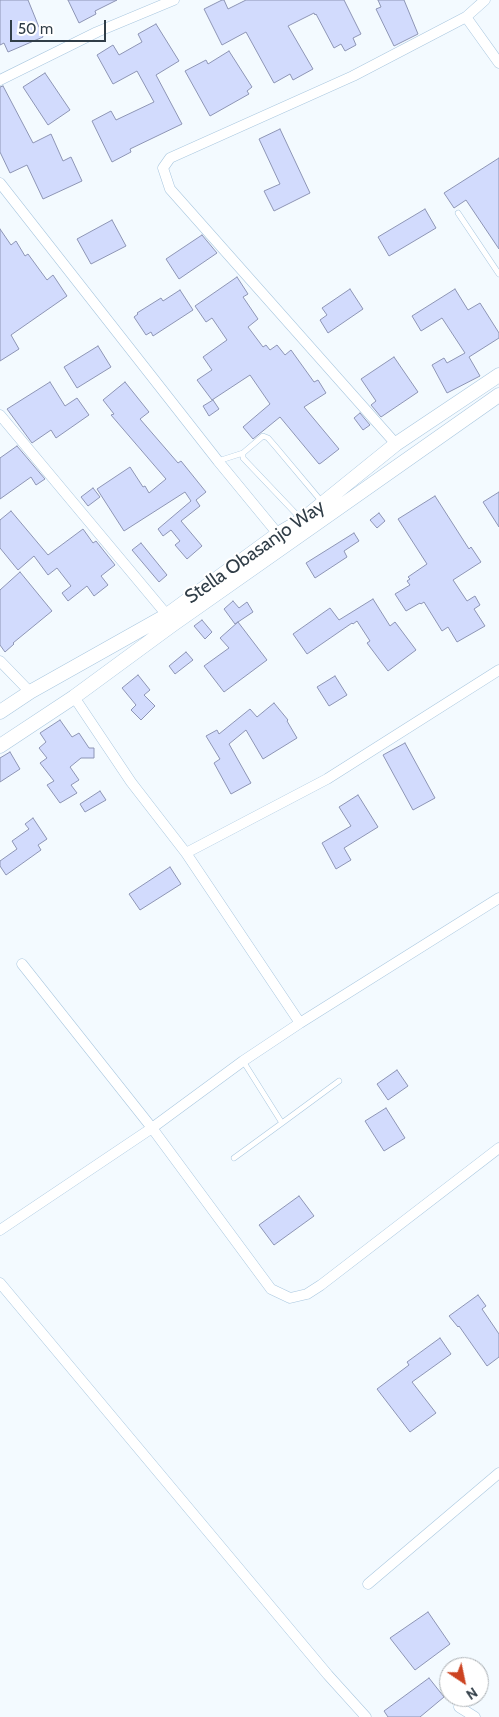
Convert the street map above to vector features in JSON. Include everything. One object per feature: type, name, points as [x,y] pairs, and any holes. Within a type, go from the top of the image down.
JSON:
[{"type":"street","points":[[0,80],[97,32],[174,0]]},
{"type":"street","points":[[396,444],[170,189],[163,168],[170,158],[353,76],[466,17],[485,0]]},
{"type":"street","points":[[466,17],[499,63]]},
{"type":"street","points":[[0,184],[218,461],[278,534]]},
{"type":"street","name":"Stella Obasanjo Way","points":[[0,712],[30,692],[167,615],[278,534],[311,518],[324,504],[396,444],[499,375]]},
{"type":"street","points":[[0,746],[74,697],[172,625],[311,518],[499,395]]},
{"type":"street","points":[[0,414],[167,615]]},
{"type":"street","points":[[0,661],[30,692]]},
{"type":"street","points":[[186,853],[327,779],[499,670]]},
{"type":"street","points":[[74,697],[131,782],[186,853],[300,1023]]},
{"type":"street","points":[[0,1230],[152,1128],[242,1061],[499,898]]},
{"type":"street","points":[[22,964],[152,1128],[271,1289],[290,1298],[307,1294],[320,1285],[499,1148]]},
{"type":"street","points":[[0,1282],[328,1675],[366,1717]]},
{"type":"street","points":[[368,1584],[499,1474]]},
{"type":"street","points":[[459,1707],[475,1717]]},
{"type":"lane","points":[[458,213],[499,274]]},
{"type":"lane","points":[[218,461],[243,453],[263,436],[268,438],[324,504]]},
{"type":"lane","points":[[243,453],[243,458],[311,518]]},
{"type":"lane","points":[[242,1061],[282,1123]]},
{"type":"lane","points":[[234,1158],[339,1081]]},
{"type":"building","points":[[0,0],[28,0],[43,37],[8,52],[4,43],[0,45]]},
{"type":"building","points":[[68,0],[117,0],[95,11],[96,14],[79,23]]},
{"type":"building","points":[[224,0],[228,9],[246,0],[344,0],[361,34],[353,38],[356,45],[345,51],[341,44],[334,48],[314,13],[288,26],[313,69],[293,80],[290,74],[274,83],[246,32],[222,45],[204,9]]},
{"type":"building","points":[[378,0],[404,0],[418,34],[394,46],[376,9],[381,7]]},
{"type":"building","points":[[156,24],[179,61],[156,75],[182,124],[130,149],[131,152],[112,162],[92,121],[111,111],[116,120],[154,102],[137,71],[113,84],[97,55],[113,45],[119,55],[142,42],[138,34]]},
{"type":"building","points":[[229,51],[252,87],[247,91],[249,94],[210,116],[185,71],[206,60],[208,64]]},
{"type":"building","points":[[45,73],[70,110],[48,125],[23,87]]},
{"type":"building","points":[[3,86],[33,143],[51,134],[63,161],[71,157],[82,181],[43,199],[27,165],[10,173],[0,152],[0,87]]},
{"type":"building","points":[[280,129],[310,193],[274,211],[264,191],[280,184],[259,139]]},
{"type":"building","points":[[499,158],[499,249],[466,200],[454,208],[444,193]]},
{"type":"building","points":[[425,209],[436,228],[389,256],[378,237]]},
{"type":"building","points":[[112,220],[126,246],[91,264],[77,239]]},
{"type":"building","points":[[0,229],[11,245],[16,241],[25,256],[28,254],[47,280],[53,275],[67,296],[11,335],[19,349],[0,361]]},
{"type":"building","points":[[202,235],[217,253],[179,279],[166,259]]},
{"type":"building","points":[[237,277],[248,294],[243,297],[258,319],[248,327],[263,347],[266,345],[270,350],[277,345],[285,355],[291,350],[314,382],[318,380],[326,393],[304,407],[339,449],[319,464],[280,417],[253,439],[243,427],[270,404],[250,375],[212,400],[197,380],[212,370],[203,357],[227,340],[212,318],[206,322],[195,306]]},
{"type":"building","points":[[350,289],[363,309],[328,333],[320,320],[327,315],[322,308]]},
{"type":"building","points":[[455,289],[468,310],[480,303],[499,333],[499,338],[469,357],[480,376],[447,393],[432,365],[444,358],[447,363],[465,353],[442,318],[421,331],[412,316]]},
{"type":"building","points":[[180,290],[193,310],[153,336],[151,332],[146,335],[134,317],[137,313],[161,298],[163,301]]},
{"type":"building","points":[[98,346],[111,367],[77,388],[64,367]]},
{"type":"building","points":[[394,357],[418,392],[381,417],[371,405],[376,401],[361,379]]},
{"type":"building","points":[[50,382],[65,406],[77,398],[89,415],[56,438],[51,430],[32,443],[7,409]]},
{"type":"building","points":[[125,382],[149,412],[140,419],[178,463],[181,461],[206,492],[196,500],[200,506],[181,521],[202,546],[187,559],[175,545],[180,541],[171,530],[163,536],[158,529],[191,501],[185,492],[124,531],[97,489],[130,467],[149,493],[166,479],[111,415],[114,414],[103,400]]},
{"type":"building","points":[[213,400],[219,409],[209,416],[203,406]]},
{"type":"building","points":[[360,413],[370,425],[363,430],[354,418]]},
{"type":"building","points":[[17,446],[45,479],[36,485],[31,477],[0,499],[0,458]]},
{"type":"building","points":[[93,488],[100,497],[88,506],[81,497]]},
{"type":"building","points":[[499,492],[499,527],[483,502]]},
{"type":"building","points":[[435,496],[469,549],[471,547],[481,562],[453,580],[467,601],[475,596],[480,605],[474,609],[485,626],[457,642],[448,627],[442,631],[424,602],[406,611],[395,594],[410,585],[407,581],[410,579],[408,577],[427,564],[398,519]]},
{"type":"building","points":[[11,511],[48,555],[83,529],[93,543],[96,541],[115,565],[101,576],[108,585],[94,596],[87,586],[68,601],[62,593],[71,586],[57,568],[48,575],[34,556],[18,570],[0,548],[0,520]]},
{"type":"building","points":[[379,513],[385,521],[377,528],[370,520]]},
{"type":"building","points":[[354,533],[359,541],[344,551],[347,557],[315,578],[306,563]]},
{"type":"building","points":[[141,543],[167,575],[159,582],[132,550]]},
{"type":"building","points":[[20,572],[52,611],[13,643],[5,652],[0,645],[0,590]]},
{"type":"building","points":[[373,599],[390,626],[395,622],[416,650],[388,671],[367,643],[370,641],[357,621],[307,654],[293,634],[330,608],[339,620]]},
{"type":"building","points":[[233,601],[239,608],[247,602],[253,612],[235,624],[224,609]]},
{"type":"building","points":[[202,620],[212,632],[205,639],[194,626]]},
{"type":"building","points":[[238,622],[267,660],[224,692],[204,666],[229,648],[220,638]]},
{"type":"building","points":[[186,652],[193,660],[175,674],[169,666]]},
{"type":"building","points":[[138,675],[150,690],[144,695],[155,706],[141,720],[131,710],[136,705],[122,688]]},
{"type":"building","points":[[335,676],[347,695],[329,706],[317,687]]},
{"type":"building","points":[[274,703],[288,720],[297,738],[263,759],[246,730],[229,744],[251,783],[231,794],[214,763],[220,759],[206,736],[217,730],[219,734],[250,709],[257,717]]},
{"type":"building","points":[[60,720],[72,737],[79,733],[89,748],[94,748],[94,758],[81,758],[70,767],[79,780],[71,785],[77,793],[60,803],[47,785],[54,781],[40,763],[47,758],[39,748],[46,742],[40,733]]},
{"type":"building","points":[[405,743],[435,798],[413,810],[383,755]]},
{"type":"building","points":[[10,752],[20,769],[0,782],[0,758]]},
{"type":"building","points":[[100,791],[106,800],[85,812],[80,804]]},
{"type":"building","points":[[358,795],[378,827],[344,848],[351,860],[336,869],[322,843],[351,826],[339,807]]},
{"type":"building","points":[[33,818],[47,839],[38,845],[41,850],[6,875],[0,866],[0,861],[17,849],[12,841],[29,829],[25,824]]},
{"type":"building","points":[[170,867],[181,884],[140,910],[129,894]]},
{"type":"building","points":[[397,1070],[408,1086],[388,1100],[377,1084]]},
{"type":"building","points":[[386,1108],[405,1138],[384,1151],[365,1121]]},
{"type":"building","points":[[299,1196],[314,1216],[274,1245],[259,1225]]},
{"type":"building","points":[[478,1295],[486,1306],[482,1309],[499,1334],[499,1357],[487,1366],[459,1326],[449,1316]]},
{"type":"building","points":[[440,1338],[451,1354],[412,1382],[436,1413],[410,1432],[377,1389],[409,1365],[407,1362]]},
{"type":"building","points":[[428,1612],[450,1644],[415,1670],[390,1638]]},
{"type":"building","points":[[429,1678],[439,1691],[439,1701],[420,1717],[388,1717],[384,1711]]}]
